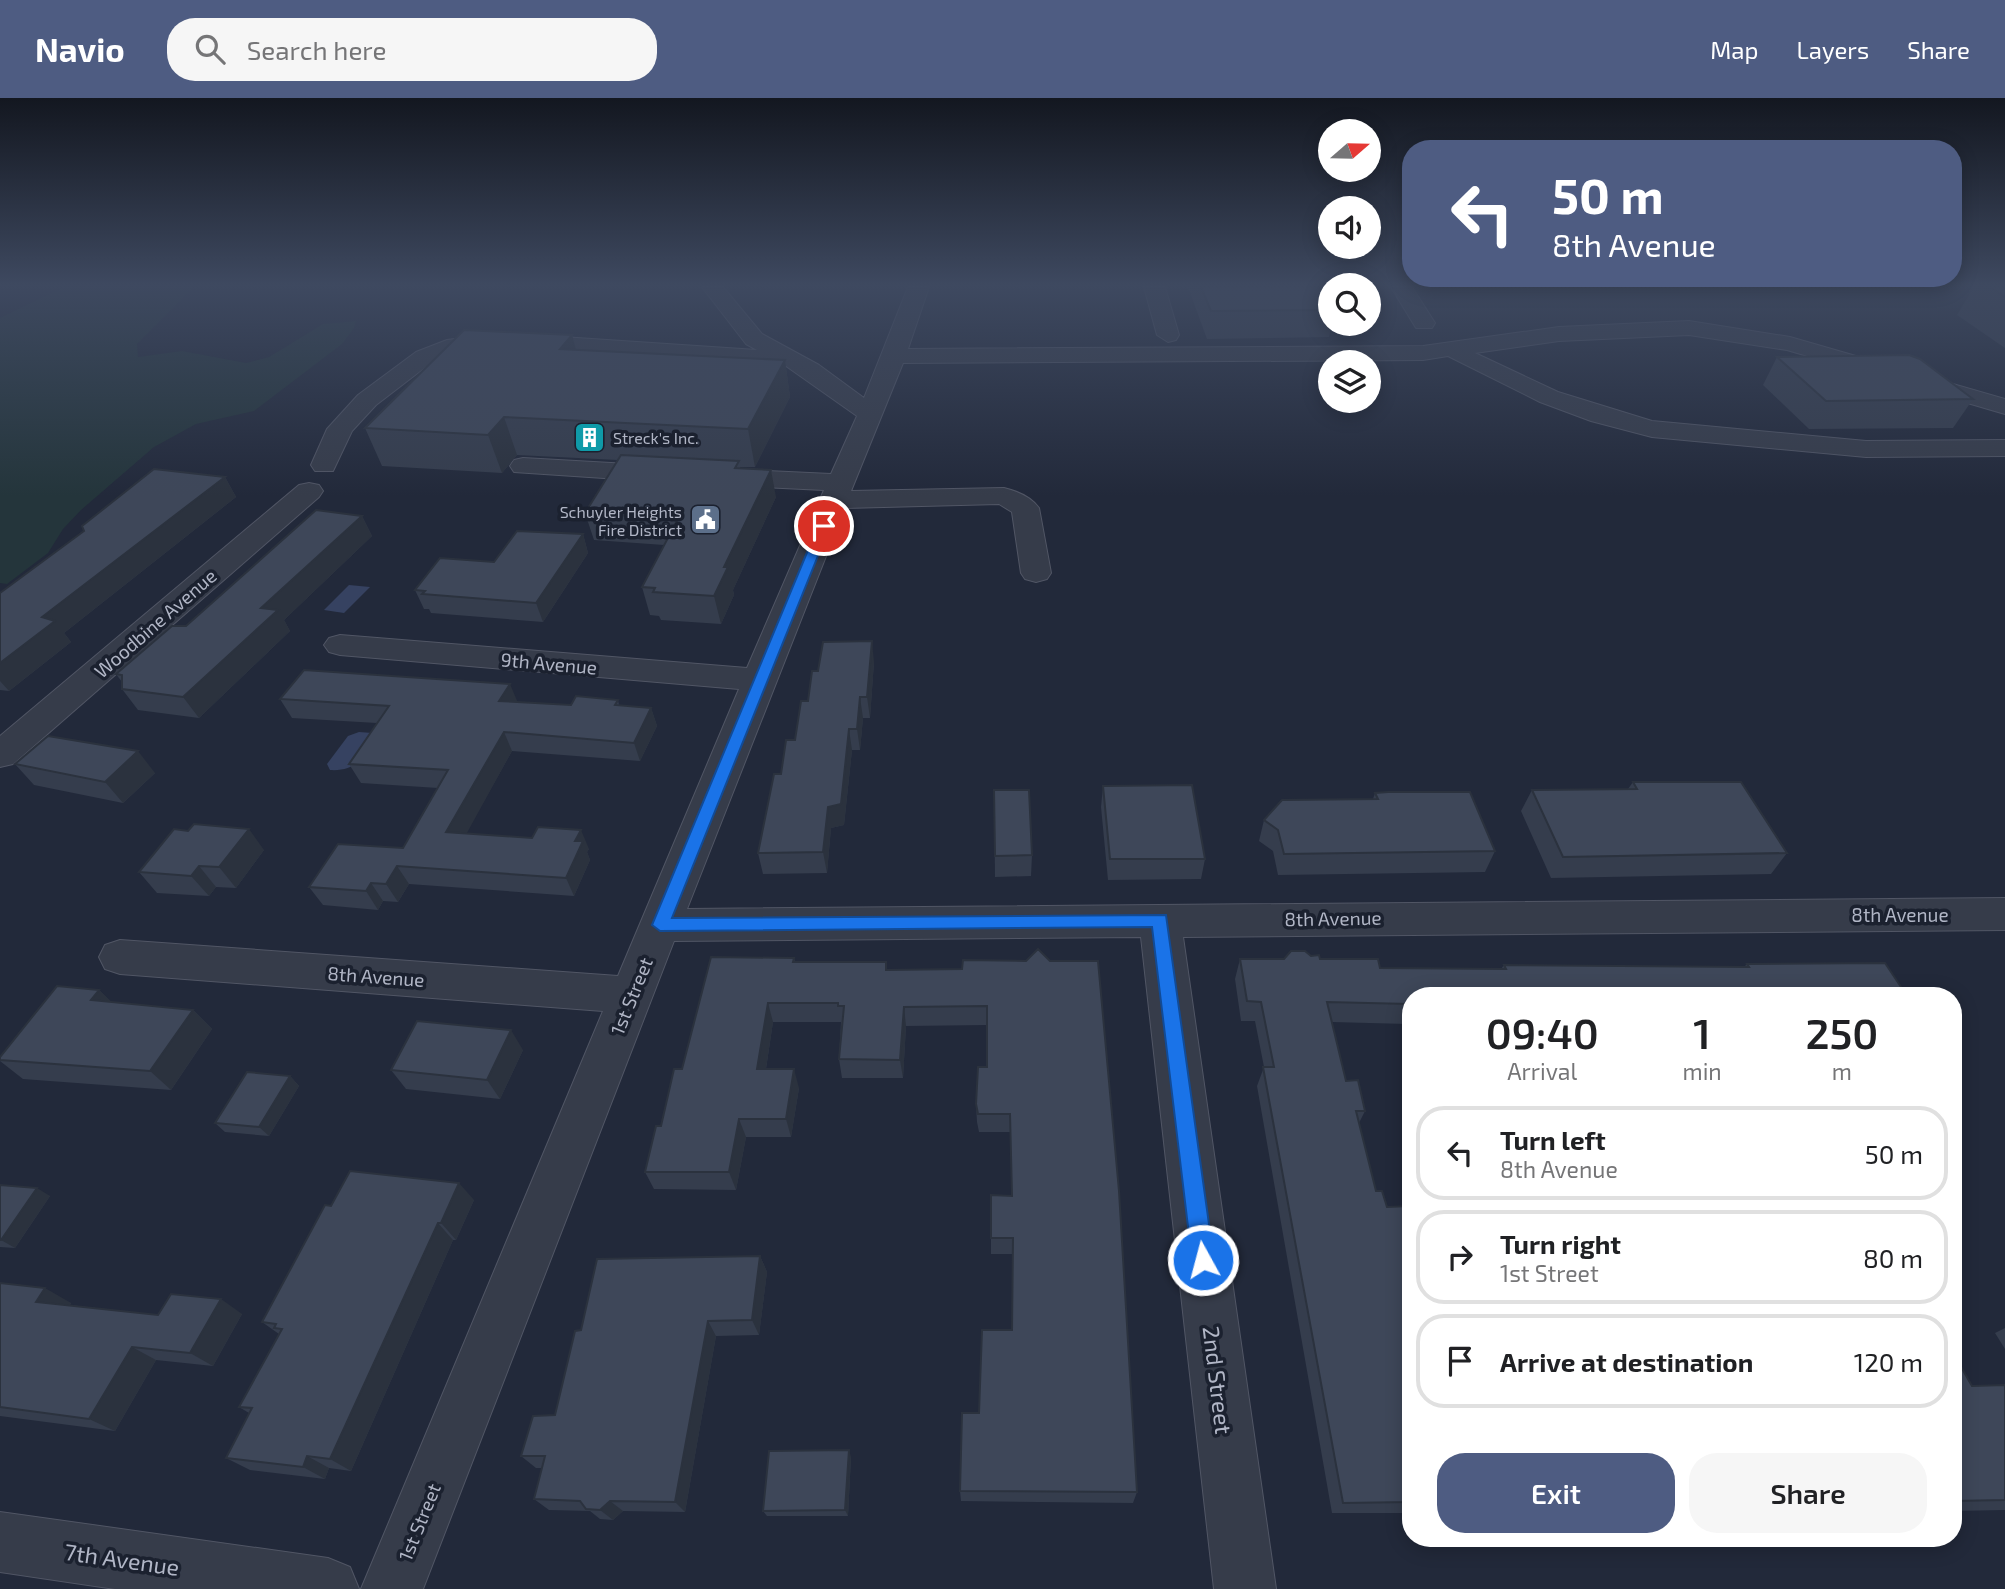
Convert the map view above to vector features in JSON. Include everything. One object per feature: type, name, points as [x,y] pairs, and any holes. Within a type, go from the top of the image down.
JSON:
[{"type":"street","name":"Woodbine Avenue","points":[[0,755],[317,478],[340,429],[367,401],[425,357]]},
{"type":"street","name":"Woodbine Avenue","points":[[755,357],[790,359]]},
{"type":"street","points":[[786,357],[825,379],[870,414]]},
{"type":"street","name":"1st Street","points":[[392,1589],[759,680],[894,357]]},
{"type":"street","points":[[1467,357],[1550,399],[1618,422],[1652,429],[1866,449],[2005,448]]},
{"type":"street","points":[[1833,357],[2005,407]]},
{"type":"street","points":[[523,466],[838,492],[1004,496],[1024,508],[1036,573]]},
{"type":"street","name":"9th Avenue","points":[[340,645],[759,680]]},
{"type":"street","name":"8th Avenue","points":[[660,925],[2005,914]]},
{"type":"street","name":"2nd Street","points":[[1160,920],[1245,1589]]},
{"type":"street","name":"8th Avenue","points":[[120,957],[632,995]]},
{"type":"street","name":"7th Avenue","points":[[0,1542],[328,1589]]},
{"type":"shaded area","points":[[0,357],[212,357],[246,363],[270,357],[325,357],[254,411],[196,424],[154,447],[81,510],[63,529],[48,553],[7,584],[0,583]]},
{"type":"water","points":[[349,585],[370,587],[344,613],[324,610]]},
{"type":"water","points":[[359,732],[386,734],[362,760],[348,768],[330,770],[327,764],[348,736]]},
{"type":"building","points":[[437,357],[715,357],[785,360],[748,429],[504,417],[488,435],[365,428]]},
{"type":"building","points":[[1777,357],[1913,357],[1973,399],[1826,401]]},
{"type":"building","points":[[621,455],[739,461],[735,468],[771,470],[724,567],[728,567],[714,596],[653,592],[655,588],[642,587],[678,519],[585,513]]},
{"type":"building","points":[[154,469],[225,477],[42,617],[55,621],[0,663],[0,593],[84,531],[82,526]]},
{"type":"building","points":[[316,510],[362,516],[261,608],[278,610],[183,697],[122,689],[122,675],[116,674],[172,626],[186,626]]},
{"type":"building","points":[[517,531],[583,534],[536,603],[422,594],[425,591],[415,590],[440,558],[494,562]]},
{"type":"building","points":[[872,641],[867,697],[860,697],[857,729],[849,729],[841,804],[828,807],[823,852],[758,853],[774,774],[781,774],[786,740],[795,740],[801,701],[808,701],[812,671],[818,671],[823,642]]},
{"type":"building","points":[[304,670],[510,684],[499,701],[571,705],[576,696],[618,700],[615,705],[651,708],[634,743],[504,732],[446,832],[532,838],[538,827],[581,830],[575,841],[583,841],[566,878],[397,866],[386,884],[371,883],[366,891],[309,887],[338,844],[403,848],[448,770],[349,764],[389,706],[280,699]]},
{"type":"building","points":[[48,736],[138,751],[105,782],[15,764]]},
{"type":"building","points":[[1633,782],[1741,782],[1787,853],[1563,857],[1532,790],[1637,789]]},
{"type":"building","points":[[1192,785],[1205,859],[1110,859],[1103,786]]},
{"type":"building","points":[[994,790],[1029,790],[1032,855],[995,856]]},
{"type":"building","points":[[1470,792],[1495,851],[1284,854],[1278,830],[1264,820],[1282,800],[1378,799],[1375,793]]},
{"type":"building","points":[[194,824],[249,829],[219,867],[199,866],[191,876],[139,872],[174,829],[188,831]]},
{"type":"building","points":[[1038,949],[1050,961],[1098,961],[1119,1191],[1137,1492],[960,1491],[962,1413],[979,1413],[982,1330],[1012,1330],[1013,1238],[991,1238],[991,1195],[1012,1196],[1010,1114],[978,1114],[976,1104],[978,1067],[987,1067],[987,1006],[904,1007],[900,1060],[839,1059],[844,1006],[838,1006],[838,1003],[768,1003],[757,1069],[794,1069],[786,1119],[739,1119],[729,1172],[645,1172],[656,1126],[661,1126],[674,1069],[682,1069],[711,957],[794,958],[793,962],[886,962],[886,970],[962,969],[963,960],[1026,961]]},
{"type":"building","points":[[1291,951],[1305,951],[1311,956],[1319,955],[1320,959],[1378,959],[1380,968],[1506,969],[1504,965],[1749,967],[1747,964],[1885,963],[1901,987],[1402,987],[1402,1004],[1327,1002],[1346,1081],[1358,1080],[1365,1111],[1356,1111],[1376,1191],[1382,1191],[1387,1207],[1402,1206],[1402,1502],[1343,1503],[1263,1067],[1274,1067],[1261,1002],[1247,1001],[1240,959],[1284,959]]},
{"type":"building","points":[[57,986],[99,990],[91,1000],[193,1010],[150,1071],[0,1060]]},
{"type":"building","points":[[417,1021],[511,1030],[487,1080],[391,1070]]},
{"type":"building","points":[[247,1072],[290,1076],[259,1127],[215,1123]]},
{"type":"building","points":[[350,1171],[459,1183],[330,1459],[307,1456],[303,1467],[226,1458],[252,1408],[239,1407],[282,1329],[274,1328],[276,1324],[262,1322],[325,1205],[331,1206]]},
{"type":"building","points":[[0,1185],[37,1188],[1,1240],[0,1240]]},
{"type":"building","points":[[760,1256],[752,1320],[708,1321],[675,1502],[610,1501],[600,1510],[586,1509],[580,1501],[534,1499],[545,1456],[521,1456],[533,1416],[555,1415],[575,1331],[581,1330],[597,1259]]},
{"type":"building","points":[[0,1283],[45,1288],[36,1302],[158,1315],[171,1294],[221,1299],[190,1353],[132,1347],[89,1419],[0,1407]]},
{"type":"building","points":[[1962,1369],[1972,1386],[2005,1385],[2005,1500],[1962,1501]]},
{"type":"building","points":[[849,1450],[845,1510],[763,1511],[769,1451]]},
{"type":"place","name":"Streck's Inc.","points":[[590,437]]},
{"type":"place","name":"Schuyler Heights Fire District","points":[[705,520]]},
{"type":"route","points":[[824,526],[660,925],[1160,920],[1203,1260]]}]
